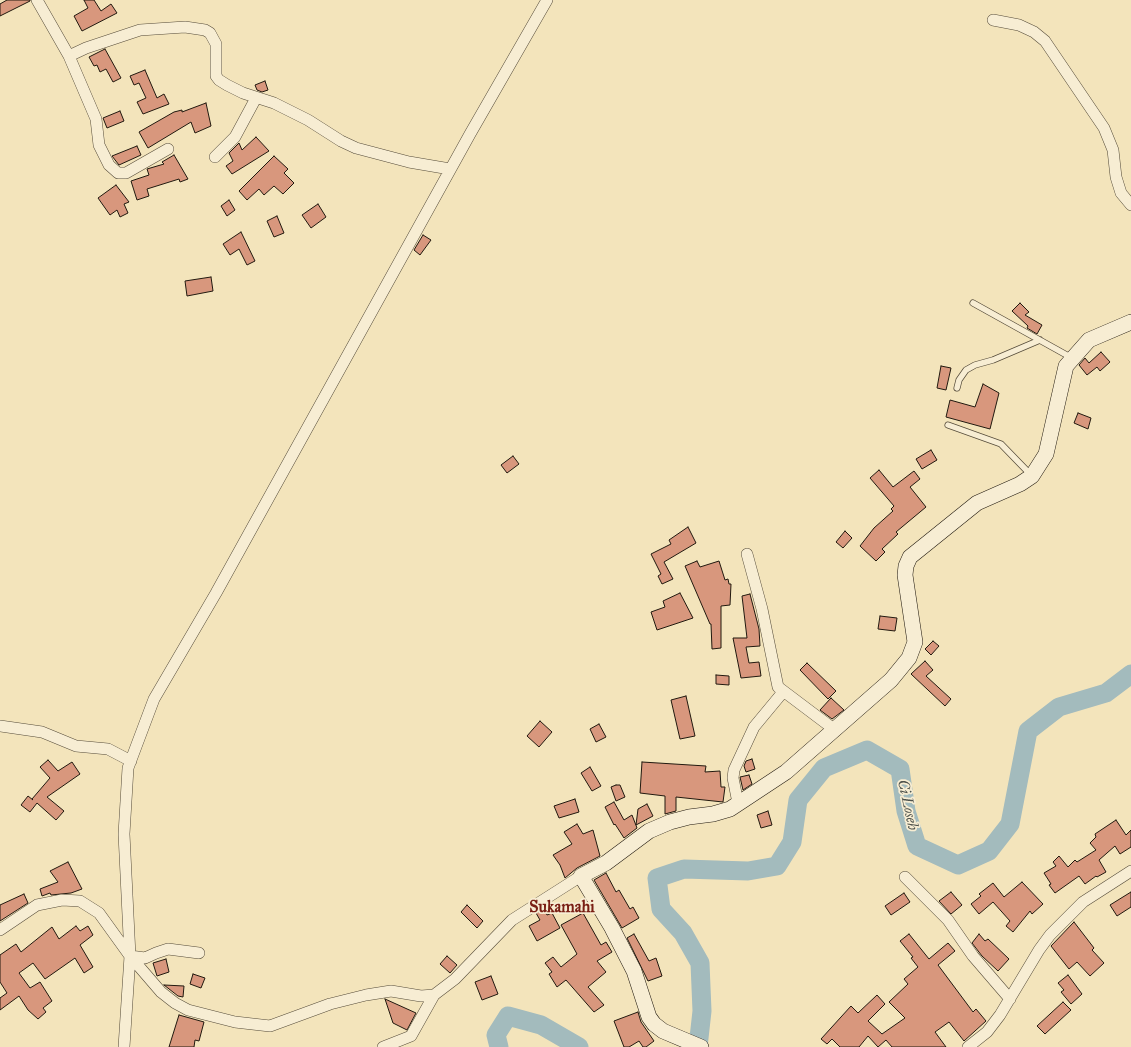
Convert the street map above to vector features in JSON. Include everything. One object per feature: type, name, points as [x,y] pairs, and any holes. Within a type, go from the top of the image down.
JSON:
[{"type":"street","points":[[38,0],[69,56],[96,119],[99,145],[109,165],[118,172],[126,173],[168,149]]},
{"type":"street","points":[[124,1047],[130,956],[124,834],[128,768],[154,699],[220,586],[450,169],[547,0]]},
{"type":"street","points":[[993,20],[1019,25],[1034,32],[1046,41],[1104,128],[1113,150],[1116,177],[1120,193],[1131,205]]},
{"type":"street","points":[[69,56],[86,48],[140,30],[185,27],[205,30],[210,33],[216,44],[215,69],[219,80],[243,93],[274,103],[308,120],[341,141],[356,148],[409,162],[450,169]]},
{"type":"street","points":[[215,157],[235,136],[256,98]]},
{"type":"street","points":[[383,1047],[411,1036],[434,995],[455,979],[512,920],[580,876],[606,863],[649,831],[683,819],[713,814],[730,809],[738,804],[786,772],[891,680],[909,658],[915,642],[905,575],[906,566],[910,557],[977,502],[1020,484],[1032,476],[1046,454],[1066,366],[1089,340],[1131,322]]},
{"type":"street","points":[[747,554],[762,609],[776,682],[783,692],[835,730]]},
{"type":"street","points":[[738,804],[733,778],[734,770],[754,727],[783,692]]},
{"type":"street","points":[[0,726],[42,732],[76,746],[108,750],[131,761]]},
{"type":"street","points":[[968,1047],[987,1032],[1010,999],[1050,935],[1083,902],[1131,871]]},
{"type":"street","points":[[580,876],[612,928],[634,971],[654,1024],[662,1031],[698,1045]]},
{"type":"street","points":[[905,877],[948,920],[973,956],[1010,999]]},
{"type":"street","points":[[0,930],[37,905],[62,900],[80,901],[99,913],[130,956],[161,992],[175,1003],[188,1010],[235,1022],[270,1026],[330,1004],[391,991],[421,996],[434,995]]},
{"type":"street","points":[[130,956],[145,958],[168,949],[199,953]]},
{"type":"lane","points":[[973,303],[1073,358]]},
{"type":"lane","points":[[957,388],[959,380],[966,370],[975,365],[993,360],[1040,340]]},
{"type":"lane","points":[[948,425],[1001,444],[1032,476]]},
{"type":"building","points":[[7,0],[30,1],[0,16],[0,4]]},
{"type":"building","points":[[84,0],[94,0],[101,11],[111,4],[117,13],[82,31],[74,16],[88,8]]},
{"type":"building","points":[[105,49],[121,78],[113,82],[106,69],[100,72],[97,65],[94,66],[89,57]]},
{"type":"building","points":[[145,70],[157,98],[164,94],[169,104],[143,114],[137,102],[146,98],[139,83],[134,85],[130,76]]},
{"type":"building","points":[[265,81],[268,90],[262,92],[257,90],[255,85]]},
{"type":"building","points":[[206,103],[211,126],[195,133],[191,122],[148,148],[139,132],[174,112],[182,110],[182,112]]},
{"type":"building","points":[[120,111],[124,121],[107,128],[103,118]]},
{"type":"building","points":[[256,137],[269,151],[232,174],[226,166],[233,161],[229,153],[239,143],[242,150]]},
{"type":"building","points":[[137,146],[141,155],[119,165],[112,156]]},
{"type":"building","points":[[174,155],[188,179],[180,182],[179,179],[147,189],[149,196],[137,200],[131,181],[149,175],[147,169],[164,164],[162,162]]},
{"type":"building","points":[[274,156],[288,169],[284,173],[294,183],[283,194],[274,186],[264,195],[259,189],[247,200],[239,191]]},
{"type":"building","points":[[116,185],[129,202],[124,204],[128,213],[120,217],[117,210],[110,215],[98,198]]},
{"type":"building","points":[[229,200],[235,210],[227,216],[221,206]]},
{"type":"building","points":[[318,204],[326,217],[311,228],[302,215]]},
{"type":"building","points":[[277,216],[284,233],[274,237],[267,221]]},
{"type":"building","points":[[241,232],[255,261],[247,265],[239,249],[230,255],[223,244]]},
{"type":"building","points":[[423,235],[431,240],[420,255],[414,250]]},
{"type":"building","points":[[211,277],[213,291],[187,296],[185,281]]},
{"type":"building","points":[[1020,303],[1029,312],[1025,315],[1042,325],[1037,334],[1027,328],[1028,326],[1012,311]]},
{"type":"building","points":[[1101,352],[1110,362],[1100,371],[1097,367],[1087,375],[1079,365],[1085,358],[1089,363]]},
{"type":"building","points":[[941,366],[951,368],[946,390],[937,388]]},
{"type":"building","points":[[983,384],[999,393],[990,429],[946,417],[950,400],[975,407]]},
{"type":"building","points":[[1078,413],[1091,418],[1088,429],[1074,423]]},
{"type":"building","points":[[931,450],[937,460],[922,469],[916,459]]},
{"type":"building","points":[[513,456],[519,464],[507,473],[501,465]]},
{"type":"building","points":[[879,470],[893,487],[914,471],[920,479],[910,487],[926,507],[896,532],[898,534],[882,549],[885,552],[876,561],[860,546],[874,528],[893,511],[891,509],[894,506],[870,478]]},
{"type":"building","points":[[688,527],[696,543],[664,562],[673,579],[662,584],[658,576],[661,574],[651,554],[671,544],[669,540]]},
{"type":"building","points":[[845,531],[852,538],[843,548],[836,542]]},
{"type":"building","points":[[697,561],[700,567],[719,561],[725,580],[728,579],[729,584],[731,584],[730,605],[721,606],[721,648],[712,649],[711,624],[685,566]]},
{"type":"building","points":[[680,593],[693,618],[657,630],[651,612],[665,607],[663,601]]},
{"type":"building","points":[[750,594],[759,629],[760,646],[746,647],[749,663],[759,662],[761,676],[741,678],[733,638],[747,638],[742,596]]},
{"type":"building","points":[[880,616],[897,618],[895,631],[878,629]]},
{"type":"building","points":[[933,641],[939,646],[931,655],[925,649]]},
{"type":"building","points":[[925,661],[933,670],[926,676],[951,699],[945,706],[911,674]]},
{"type":"building","points":[[807,663],[836,691],[828,699],[800,670]]},
{"type":"building","points":[[716,675],[729,676],[729,685],[716,684]]},
{"type":"building","points":[[686,696],[695,736],[680,739],[671,700]]},
{"type":"building","points":[[831,698],[844,710],[832,719],[820,710]]},
{"type":"building","points":[[540,721],[552,732],[539,747],[527,736]]},
{"type":"building","points":[[599,724],[606,737],[596,742],[590,729]]},
{"type":"building","points":[[752,759],[755,769],[746,772],[744,766],[746,761]]},
{"type":"building","points":[[48,760],[58,771],[72,762],[80,774],[47,797],[64,811],[56,820],[37,803],[30,812],[21,805],[28,796],[33,800],[32,799],[50,778],[40,767]]},
{"type":"building","points":[[642,762],[706,766],[705,772],[720,771],[721,787],[725,787],[723,802],[676,797],[676,811],[665,814],[665,796],[640,793]]},
{"type":"building","points":[[590,767],[601,786],[592,791],[581,773]]},
{"type":"building","points":[[749,775],[752,784],[743,790],[740,777]]},
{"type":"building","points":[[620,785],[625,797],[616,801],[611,787]]},
{"type":"building","points":[[575,799],[579,812],[559,818],[554,806]]},
{"type":"building","points":[[614,802],[624,820],[632,815],[637,828],[624,838],[615,824],[614,825],[605,807]]},
{"type":"building","points":[[647,804],[653,816],[636,825],[638,809]]},
{"type":"building","points":[[768,811],[772,825],[761,828],[757,815]]},
{"type":"building","points":[[1116,820],[1126,835],[1131,830],[1131,847],[1120,854],[1115,846],[1099,860],[1106,872],[1097,877],[1096,876],[1085,884],[1079,876],[1055,893],[1049,885],[1051,884],[1044,873],[1056,866],[1053,862],[1059,856],[1068,867],[1075,860],[1077,862],[1096,850],[1090,843],[1096,837],[1095,834]]},
{"type":"building","points":[[577,824],[583,834],[593,830],[600,856],[577,868],[565,878],[560,865],[553,855],[572,844],[564,832]]},
{"type":"building","points":[[68,862],[82,889],[71,893],[51,895],[50,893],[42,896],[40,889],[58,882],[50,871]]},
{"type":"building","points":[[606,873],[616,892],[619,890],[630,909],[633,907],[639,918],[622,928],[594,880]]},
{"type":"building","points":[[1022,882],[1043,904],[1032,914],[1030,911],[1013,932],[1006,926],[1010,921],[993,902],[979,914],[971,904],[981,896],[979,894],[993,883],[1004,897]]},
{"type":"building","points":[[951,892],[962,905],[951,914],[939,901]]},
{"type":"building","points":[[1131,892],[1131,907],[1117,916],[1110,905]]},
{"type":"building","points":[[904,893],[910,902],[891,915],[885,906]]},
{"type":"building","points":[[24,894],[28,903],[0,921],[0,905]]},
{"type":"building","points":[[467,905],[483,921],[477,928],[461,912]]},
{"type":"building","points":[[544,909],[547,915],[552,913],[560,928],[537,941],[529,926],[540,920],[536,913]]},
{"type":"building","points":[[583,913],[601,945],[606,942],[612,952],[597,961],[606,972],[588,987],[604,1005],[594,1012],[566,980],[557,987],[549,974],[552,972],[545,963],[553,957],[561,967],[577,954],[561,925]]},
{"type":"building","points":[[1074,922],[1094,948],[1092,950],[1104,963],[1090,976],[1077,962],[1069,969],[1051,946]]},
{"type":"building","points":[[76,926],[80,931],[88,926],[93,935],[80,945],[93,967],[84,973],[75,958],[45,979],[33,963],[19,973],[30,988],[40,982],[52,1001],[43,1008],[46,1012],[38,1019],[28,1010],[19,996],[0,1010],[0,998],[7,993],[0,982],[0,955],[16,944],[21,952],[52,927],[59,939]]},
{"type":"building","points":[[634,934],[649,961],[656,958],[662,976],[648,981],[627,938]]},
{"type":"building","points":[[909,934],[929,959],[948,943],[955,951],[938,965],[973,1012],[976,1009],[986,1021],[964,1041],[949,1022],[935,1032],[946,1047],[892,1047],[886,1040],[878,1047],[868,1036],[859,1047],[840,1047],[832,1039],[827,1044],[821,1039],[851,1006],[858,1013],[877,995],[885,1004],[868,1021],[882,1034],[905,1018],[889,1002],[908,984],[904,979],[918,967],[911,958],[913,957],[900,941]]},
{"type":"building","points":[[979,934],[985,941],[988,939],[1009,959],[998,971],[982,956],[972,943]]},
{"type":"building","points":[[447,956],[457,965],[450,973],[440,964]]},
{"type":"building","points":[[166,959],[169,972],[157,976],[153,963]]},
{"type":"building","points":[[193,974],[205,978],[201,988],[190,984]]},
{"type":"building","points":[[1068,975],[1082,994],[1071,1004],[1061,992],[1064,990],[1058,983]]},
{"type":"building","points":[[491,976],[498,994],[482,1000],[475,982]]},
{"type":"building","points":[[164,985],[184,986],[183,997],[178,996]]},
{"type":"building","points":[[385,999],[416,1013],[407,1030],[393,1023]]},
{"type":"building","points":[[1063,1002],[1071,1010],[1045,1034],[1037,1026]]},
{"type":"building","points":[[638,1012],[641,1022],[654,1041],[646,1047],[643,1047],[639,1041],[629,1047],[624,1047],[614,1021]]},
{"type":"building","points":[[179,1015],[204,1022],[199,1041],[195,1040],[194,1047],[169,1047]]},
{"type":"waterway","name":"Ci Loseh","points":[[698,1047],[702,1011],[700,963],[683,933],[661,909],[657,878],[684,869],[748,871],[777,866],[792,842],[798,800],[824,768],[867,750],[900,769],[906,811],[917,846],[958,865],[989,851],[1010,824],[1028,731],[1059,707],[1106,693],[1131,674]]},
{"type":"waterway","name":"Ci Loseh","points":[[499,1047],[496,1035],[508,1016],[541,1025],[579,1047]]},
{"type":"district","name":"Sukamahi","points":[[562,908]]}]
